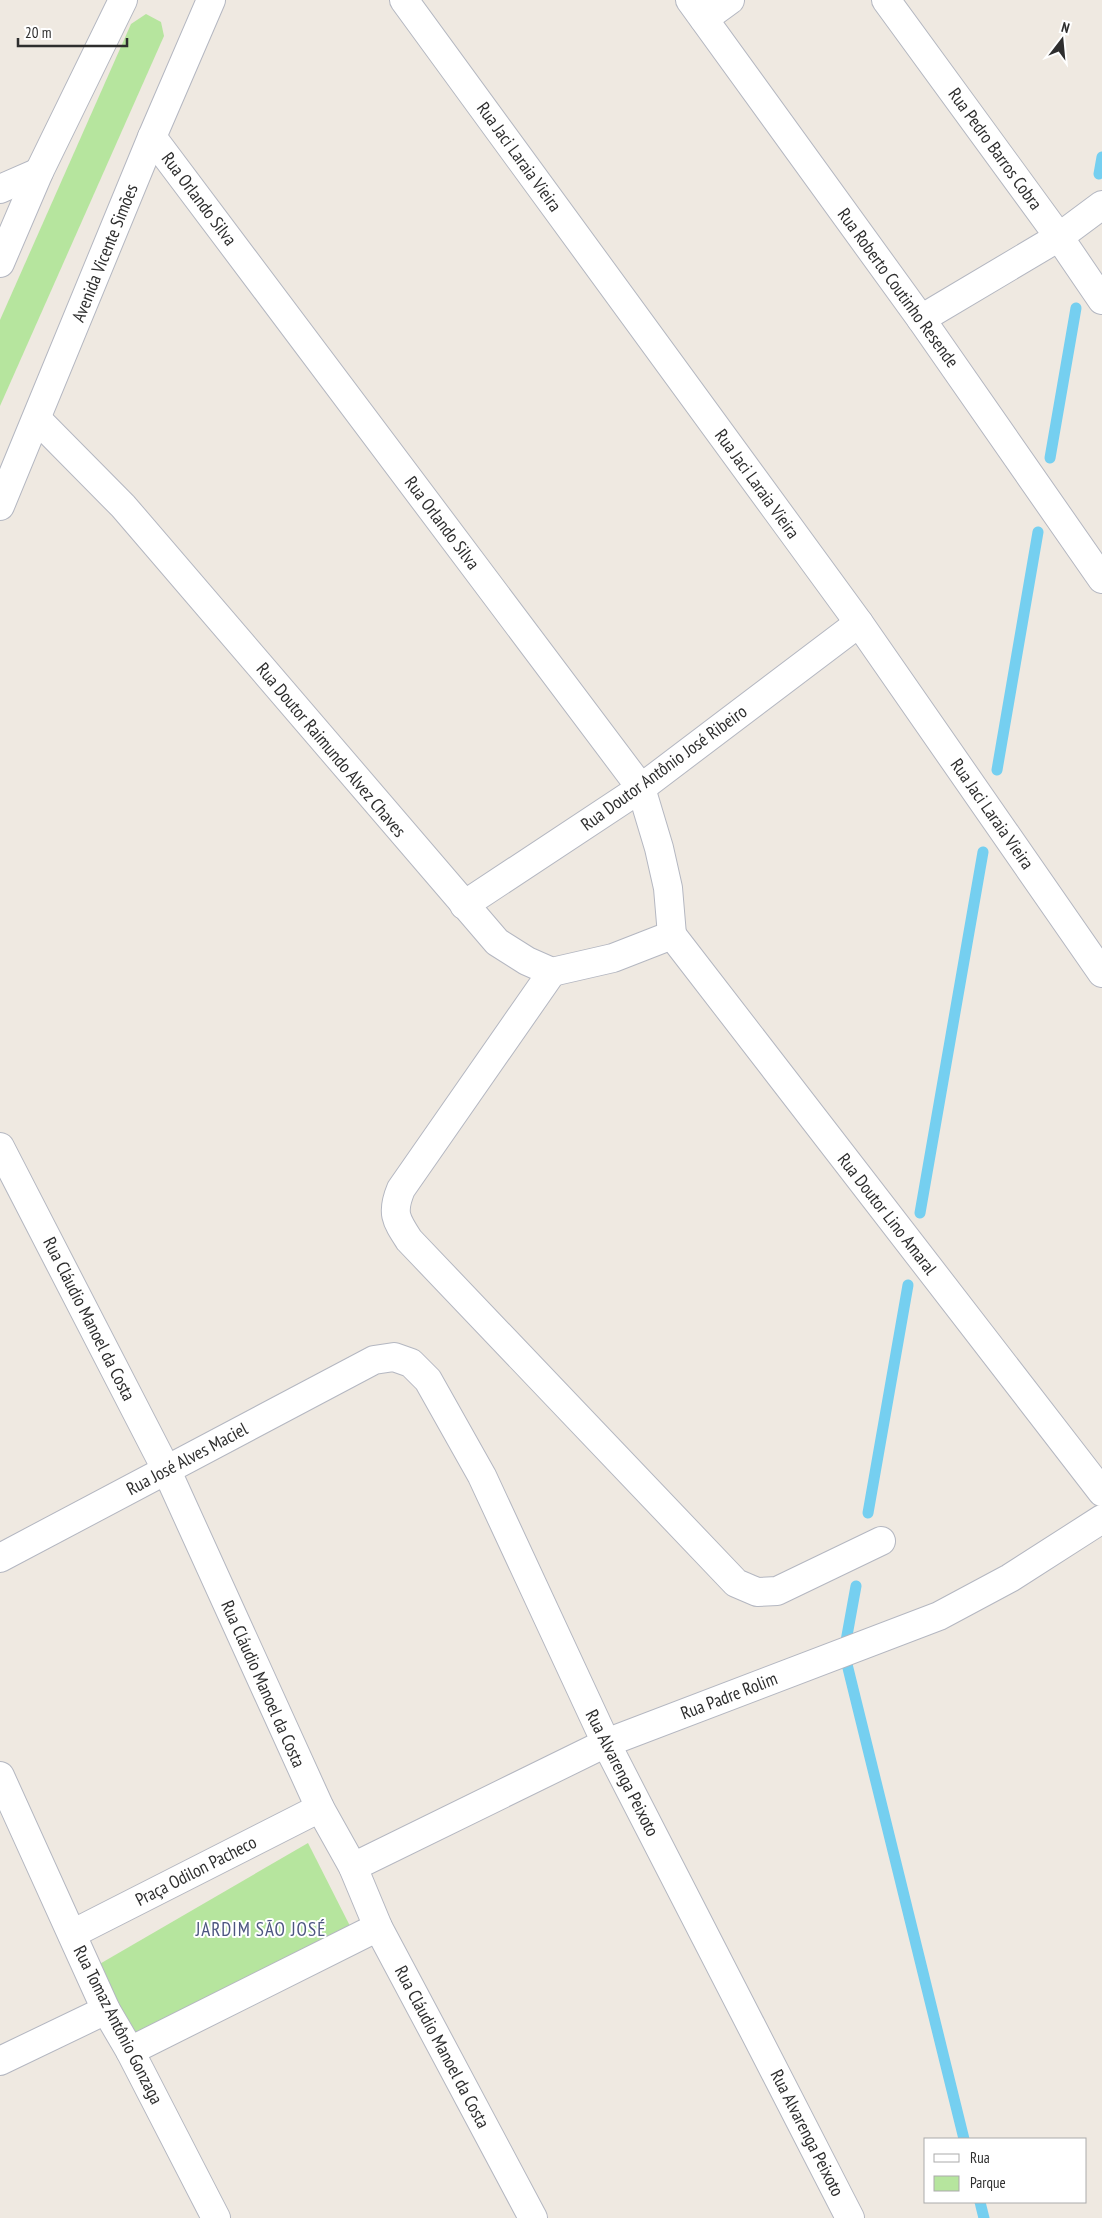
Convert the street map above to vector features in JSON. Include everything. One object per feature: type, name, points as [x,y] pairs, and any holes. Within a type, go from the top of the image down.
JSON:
[{"type":"street","points":[[0,263],[39,172],[123,0]]},
{"type":"street","name":"Avenida Vicente Simões","points":[[0,506],[152,137],[211,0]]},
{"type":"street","name":"Rua Jaci Laraia Vieira","points":[[404,0],[860,624],[1102,973]]},
{"type":"street","points":[[697,10],[730,0]]},
{"type":"street","name":"Rua Pedro Barros Cobra","points":[[886,0],[1059,237],[1102,300]]},
{"type":"street","name":"Rua Roberto Coutinho Resende","points":[[697,10],[921,319],[1102,579]]},
{"type":"street","name":"Rua Orlando Silva","points":[[152,137],[641,788],[659,848],[668,888],[672,936]]},
{"type":"street","points":[[0,189],[39,172]]},
{"type":"street","points":[[921,319],[1059,237],[1102,205]]},
{"type":"street","name":"Rua Doutor Raimundo Alvez Chaves","points":[[37,419],[123,506],[497,942],[527,961],[552,972]]},
{"type":"street","name":"Rua Doutor Antônio José Ribeiro","points":[[464,905],[641,788],[860,624]]},
{"type":"street","points":[[672,936],[613,958],[552,972],[402,1189],[395,1203],[396,1220],[409,1240],[736,1583],[757,1592],[777,1591],[881,1541]]},
{"type":"street","name":"Rua Doutor Lino Amaral","points":[[672,936],[1102,1492]]},
{"type":"street","name":"Rua Cláudio Manoel da Costa","points":[[0,1147],[166,1470],[320,1808],[353,1867],[378,1927],[533,2218]]},
{"type":"street","name":"Rua Alvarenga Peixoto","points":[[374,1360],[394,1357],[411,1363],[428,1380],[482,1476],[606,1743],[850,2218]]},
{"type":"street","name":"Rua José Alves Maciel","points":[[0,1558],[374,1360]]},
{"type":"street","name":"Rua Padre Rolim","points":[[353,1867],[606,1743],[938,1616],[1010,1578],[1102,1519]]},
{"type":"street","name":"Rua Tomaz Antônio Gonzaga","points":[[0,1776],[106,2010],[130,2051],[216,2218]]},
{"type":"street","name":"Praça Odilon Pacheco","points":[[72,1934],[320,1808]]},
{"type":"street","points":[[130,2051],[378,1927]]},
{"type":"street","points":[[0,2060],[106,2010]]},
{"type":"green space","points":[[146,14],[161,22],[164,36],[0,406],[0,320],[131,24]]},
{"type":"green space","points":[[308,1843],[350,1926],[131,2042],[91,1969]]},
{"type":"waterway","points":[[1099,174],[1102,157]]},
{"type":"waterway","points":[[1050,458],[1076,308]]},
{"type":"waterway","points":[[997,770],[1038,532]]},
{"type":"waterway","points":[[920,1213],[983,852]]},
{"type":"waterway","points":[[868,1513],[908,1285]]},
{"type":"waterway","points":[[856,1586],[844,1652],[964,2138]]},
{"type":"waterway","points":[[980,2203],[984,2218]]},
{"type":"district","name":"JARDIM SÃO JOSÉ","points":[[261,1929]]}]
